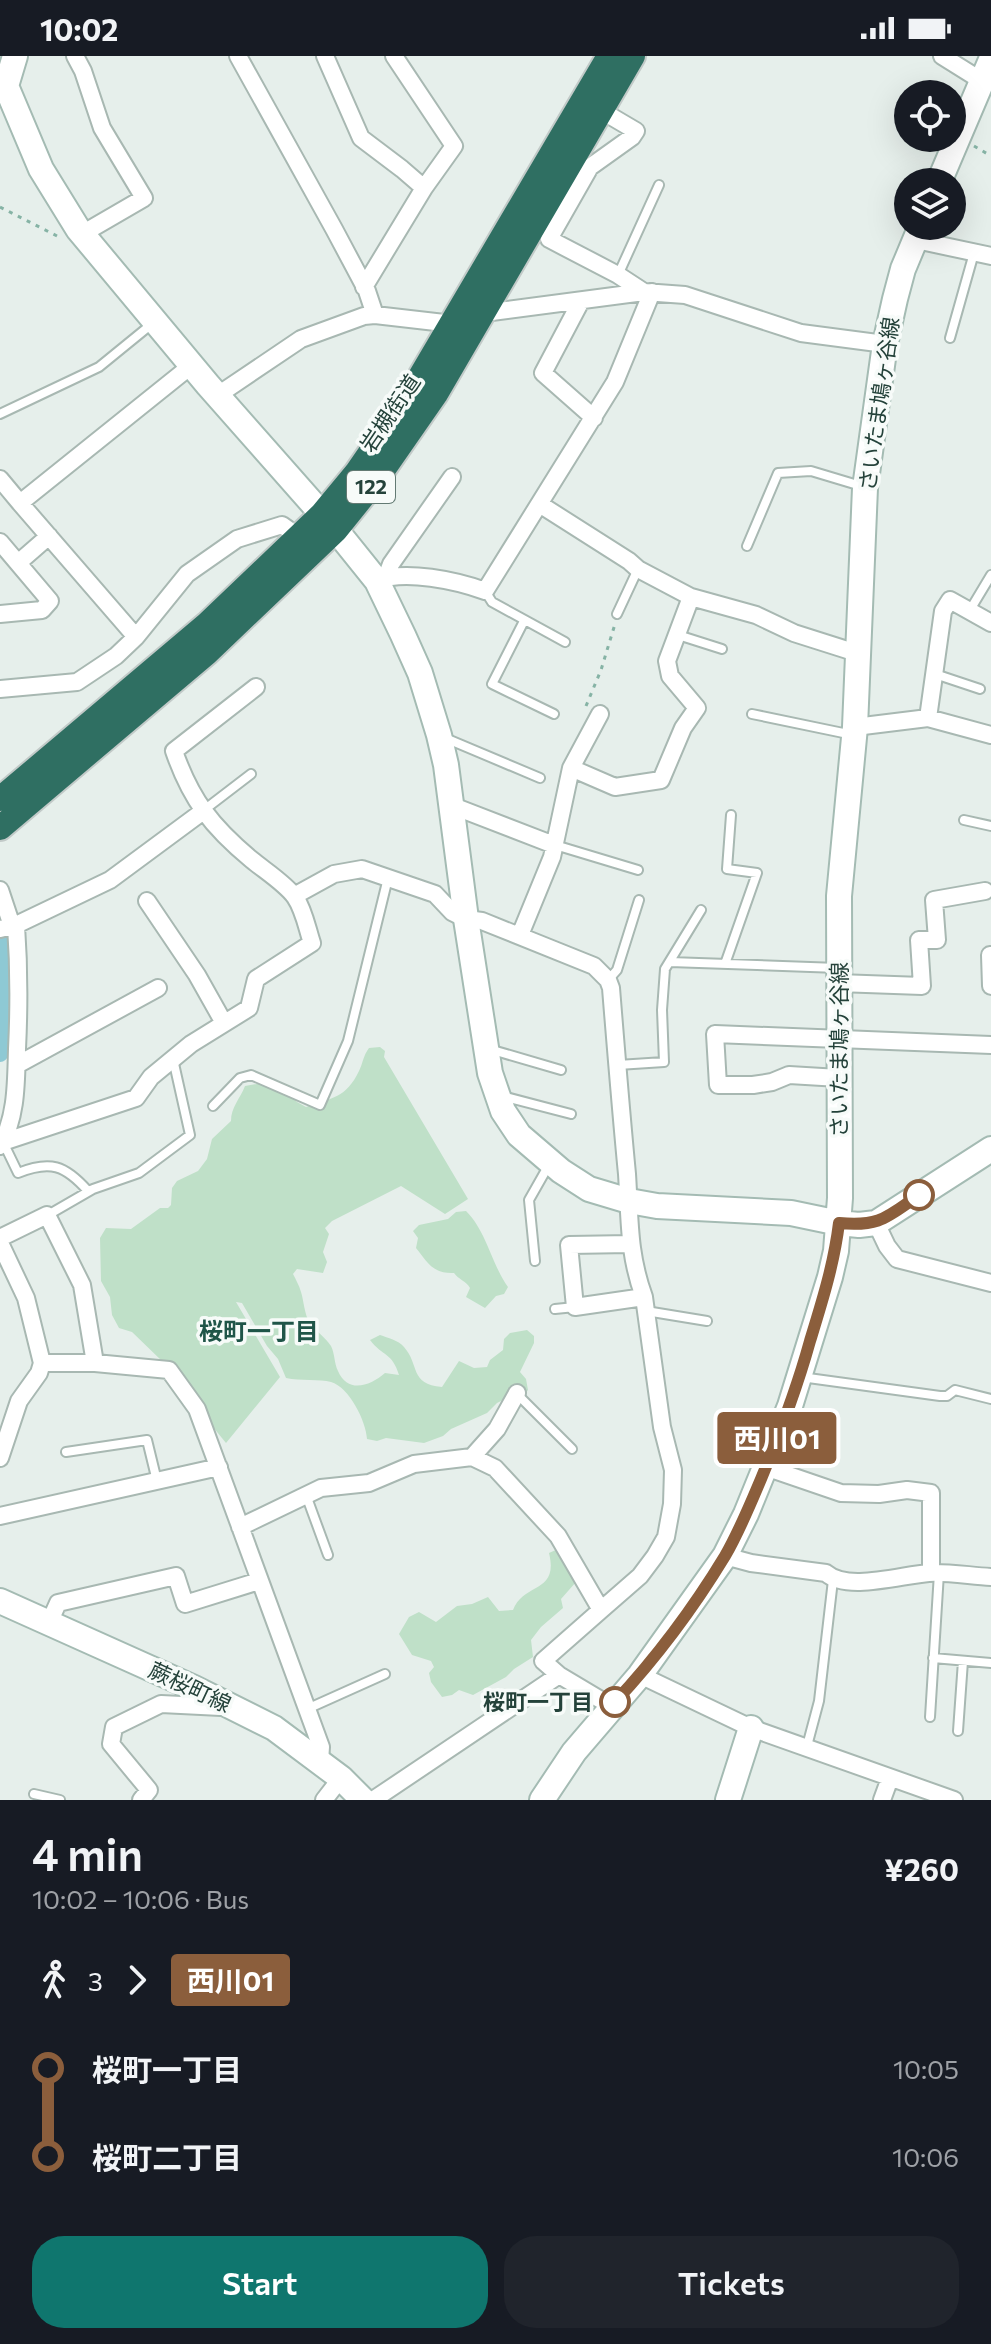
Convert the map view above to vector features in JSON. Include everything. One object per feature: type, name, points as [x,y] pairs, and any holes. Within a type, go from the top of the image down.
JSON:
[{"type":"highway","name":"岩槻街道","points":[[0,799],[207,624],[299,537],[329,522],[356,473],[453,324],[609,56]]},
{"type":"highway","name":"岩槻街道","points":[[0,828],[207,653],[405,441],[484,313],[633,56]]},
{"type":"main road","points":[[15,56],[3,82],[41,169],[80,231],[218,395],[382,579],[420,673],[439,735],[453,806],[466,919],[490,1073],[503,1111],[519,1135],[551,1163],[589,1189],[629,1201],[657,1206],[791,1213],[859,1225],[876,1223],[991,1149]]},
{"type":"main road","points":[[945,168],[986,71]]},
{"type":"main road","name":"さいたま鳩ヶ谷線","points":[[542,1800],[574,1752],[640,1675],[725,1556],[765,1467],[800,1376],[830,1277],[839,1223],[839,896],[854,731],[865,488],[885,344],[903,269],[915,240]]},
{"type":"main road","name":"蕨桜町線","points":[[0,1601],[274,1728],[320,1761],[363,1800]]},
{"type":"main road","points":[[728,1800],[751,1728]]},
{"type":"street","points":[[75,56],[102,128],[144,198],[80,231]]},
{"type":"street","points":[[238,56],[364,287],[375,315]]},
{"type":"street","points":[[325,56],[361,138],[424,188]]},
{"type":"street","points":[[364,287],[424,188],[454,146],[394,56]]},
{"type":"street","points":[[942,56],[986,71]]},
{"type":"street","points":[[602,111],[636,131],[590,167],[549,239],[648,292]]},
{"type":"street","points":[[939,240],[983,255]]},
{"type":"street","points":[[382,579],[410,577],[466,584],[485,591],[615,382],[648,292]]},
{"type":"street","points":[[484,313],[648,292],[685,295],[801,333],[885,344]]},
{"type":"street","points":[[581,301],[543,373],[594,418]]},
{"type":"street","points":[[218,395],[301,339],[364,316],[453,324]]},
{"type":"street","points":[[20,503],[192,365]]},
{"type":"street","points":[[382,579],[452,477]]},
{"type":"street","points":[[0,479],[136,637]]},
{"type":"street","points":[[541,505],[638,569],[691,597],[756,615],[794,633],[857,653]]},
{"type":"street","points":[[0,689],[77,682],[116,656],[136,637],[187,574],[237,539],[282,525],[299,537]]},
{"type":"street","points":[[18,563],[49,536]]},
{"type":"street","points":[[0,542],[50,601],[42,610],[0,614]]},
{"type":"street","points":[[571,768],[615,787],[661,780],[683,728],[697,708],[670,676],[667,661],[691,597]]},
{"type":"street","points":[[928,718],[943,611],[950,600],[991,623]]},
{"type":"street","points":[[1,1143],[136,1098],[151,1077],[173,1059],[249,1008],[256,979],[312,943],[294,896],[234,845],[202,812],[183,778],[174,751],[256,687]]},
{"type":"street","points":[[520,935],[552,857],[571,768],[600,714]]},
{"type":"street","points":[[854,731],[928,718],[991,735]]},
{"type":"street","points":[[453,806],[554,845]]},
{"type":"street","points":[[9,927],[110,880],[202,812]]},
{"type":"street","points":[[294,896],[334,874],[362,869],[435,894],[452,912],[466,919],[482,921],[594,966],[608,980],[618,1065],[630,1244],[645,1304],[662,1427],[673,1470],[672,1504],[666,1537],[640,1576],[543,1661],[559,1675],[611,1706]]},
{"type":"street","points":[[0,890],[20,984],[16,1096],[1,1143]]},
{"type":"street","points":[[838,975],[922,986],[919,940],[937,940],[934,900],[985,891]]},
{"type":"street","points":[[147,901],[197,975],[224,1023]]},
{"type":"street","points":[[990,955],[991,986]]},
{"type":"street","points":[[17,1065],[158,988]]},
{"type":"street","points":[[839,1078],[789,1075],[753,1085],[718,1085],[715,1034],[991,1045]]},
{"type":"street","points":[[0,1458],[19,1401],[39,1373],[42,1363],[26,1298],[0,1244],[47,1215],[82,1285],[95,1363]]},
{"type":"street","points":[[876,1223],[897,1259],[991,1283]]},
{"type":"street","points":[[630,1244],[569,1245],[575,1307],[645,1304]]},
{"type":"street","points":[[42,1363],[95,1363],[169,1370],[197,1409],[321,1747],[320,1761]]},
{"type":"street","points":[[472,1457],[497,1429],[517,1393]]},
{"type":"street","points":[[240,1527],[321,1488],[369,1483],[414,1464],[472,1457],[495,1468],[558,1536],[601,1610]]},
{"type":"street","points":[[0,1516],[219,1467]]},
{"type":"street","points":[[765,1467],[841,1493],[879,1494],[907,1490],[931,1493],[935,1573]]},
{"type":"street","points":[[725,1556],[751,1563],[826,1573],[833,1580],[853,1582],[935,1573],[991,1577]]},
{"type":"street","points":[[49,1623],[58,1603],[176,1576],[185,1604],[259,1581]]},
{"type":"street","points":[[373,1800],[559,1675]]},
{"type":"street","points":[[640,1675],[751,1728],[954,1800]]},
{"type":"street","points":[[141,1800],[149,1790],[111,1744],[114,1727],[161,1704],[237,1709]]},
{"type":"street","points":[[324,1800],[341,1778]]},
{"type":"street","points":[[882,1800],[890,1778]]},
{"type":"lane","points":[[618,275],[659,185]]},
{"type":"lane","points":[[950,338],[983,255]]},
{"type":"lane","points":[[0,414],[99,367],[156,322]]},
{"type":"lane","points":[[747,546],[778,473],[811,471],[865,488]]},
{"type":"lane","points":[[617,614],[638,569]]},
{"type":"lane","points":[[970,610],[991,575]]},
{"type":"lane","points":[[485,591],[492,602],[565,642]]},
{"type":"lane","points":[[524,621],[492,684],[554,714]]},
{"type":"lane","points":[[678,635],[722,649]]},
{"type":"lane","points":[[934,674],[980,689]]},
{"type":"lane","points":[[752,714],[854,731]]},
{"type":"lane","points":[[439,735],[540,778]]},
{"type":"lane","points":[[202,812],[251,774]]},
{"type":"lane","points":[[725,964],[757,873],[727,869],[731,815]]},
{"type":"lane","points":[[964,820],[991,826]]},
{"type":"lane","points":[[554,845],[638,870]]},
{"type":"lane","points":[[213,1106],[245,1075],[320,1105],[348,1041],[388,878]]},
{"type":"lane","points":[[608,980],[617,970],[639,900]]},
{"type":"lane","points":[[618,1065],[664,1062],[662,1010],[665,969],[701,910]]},
{"type":"lane","points":[[990,955],[991,948]]},
{"type":"lane","points":[[670,962],[838,975]]},
{"type":"lane","points":[[487,1048],[561,1070]]},
{"type":"lane","points":[[47,1215],[88,1191],[139,1173],[190,1135],[173,1059]]},
{"type":"lane","points":[[498,1095],[571,1114]]},
{"type":"lane","points":[[1,1143],[18,1173],[40,1164],[52,1166],[66,1171],[88,1191]]},
{"type":"lane","points":[[535,1261],[529,1200],[551,1163]]},
{"type":"lane","points":[[645,1304],[707,1321]]},
{"type":"lane","points":[[555,1309],[575,1307]]},
{"type":"lane","points":[[800,1376],[940,1396],[947,1396],[955,1390],[991,1399]]},
{"type":"lane","points":[[517,1393],[572,1449]]},
{"type":"lane","points":[[66,1452],[147,1440],[157,1481]]},
{"type":"lane","points":[[306,1495],[328,1555]]},
{"type":"lane","points":[[930,1717],[935,1573]]},
{"type":"lane","points":[[807,1746],[819,1701],[833,1580]]},
{"type":"lane","points":[[933,1658],[991,1663]]},
{"type":"lane","points":[[958,1731],[963,1661]]},
{"type":"lane","points":[[307,1709],[385,1674]]},
{"type":"lane","points":[[34,1794],[60,1800]]},
{"type":"path","points":[[0,207],[63,239],[80,231]]},
{"type":"path","points":[[600,714],[585,705],[601,670],[617,614]]},
{"type":"green space","points":[[380,1047],[468,1199],[445,1214],[401,1186],[332,1221],[325,1228],[329,1234],[323,1252],[327,1262],[323,1273],[297,1269],[293,1274],[308,1319],[331,1346],[342,1378],[347,1383],[360,1386],[385,1373],[399,1375],[390,1358],[370,1340],[380,1335],[404,1347],[424,1382],[442,1387],[459,1361],[474,1368],[487,1367],[490,1360],[503,1350],[504,1339],[510,1333],[527,1330],[534,1336],[534,1343],[520,1372],[526,1379],[528,1390],[519,1402],[505,1399],[487,1413],[424,1443],[367,1439],[360,1414],[344,1390],[331,1382],[286,1378],[278,1359],[242,1303],[236,1302],[280,1377],[226,1443],[173,1361],[163,1362],[132,1332],[119,1328],[112,1315],[110,1297],[101,1281],[100,1238],[106,1228],[131,1229],[160,1208],[171,1205],[172,1188],[177,1181],[198,1171],[207,1159],[212,1139],[231,1121],[234,1107],[245,1086],[273,1081],[306,1107],[343,1092],[354,1080],[369,1048]]},
{"type":"green space","points":[[466,1211],[479,1228],[508,1287],[504,1294],[496,1296],[485,1308],[466,1297],[470,1288],[454,1273],[441,1272],[416,1248],[418,1238],[413,1231],[419,1225],[448,1219],[456,1212]]},
{"type":"green space","points":[[558,1549],[576,1582],[561,1599],[563,1608],[531,1640],[533,1657],[506,1677],[473,1695],[459,1690],[442,1697],[431,1682],[429,1673],[434,1667],[431,1661],[412,1655],[399,1634],[409,1617],[419,1612],[436,1622],[457,1606],[488,1597],[499,1611],[513,1610],[518,1601],[545,1582],[551,1566],[549,1553]]},
{"type":"waterway","points":[[0,931],[4,969],[0,1054]]},
{"type":"bus line","name":"西川01","points":[[615,1702],[640,1675],[691,1606],[725,1556],[746,1514],[800,1376],[830,1277],[839,1223],[876,1223],[919,1195]]},
{"type":"place","name":"桜町一丁目","points":[[615,1702]]},
{"type":"district","name":"桜町一丁目","points":[[259,1332]]}]
